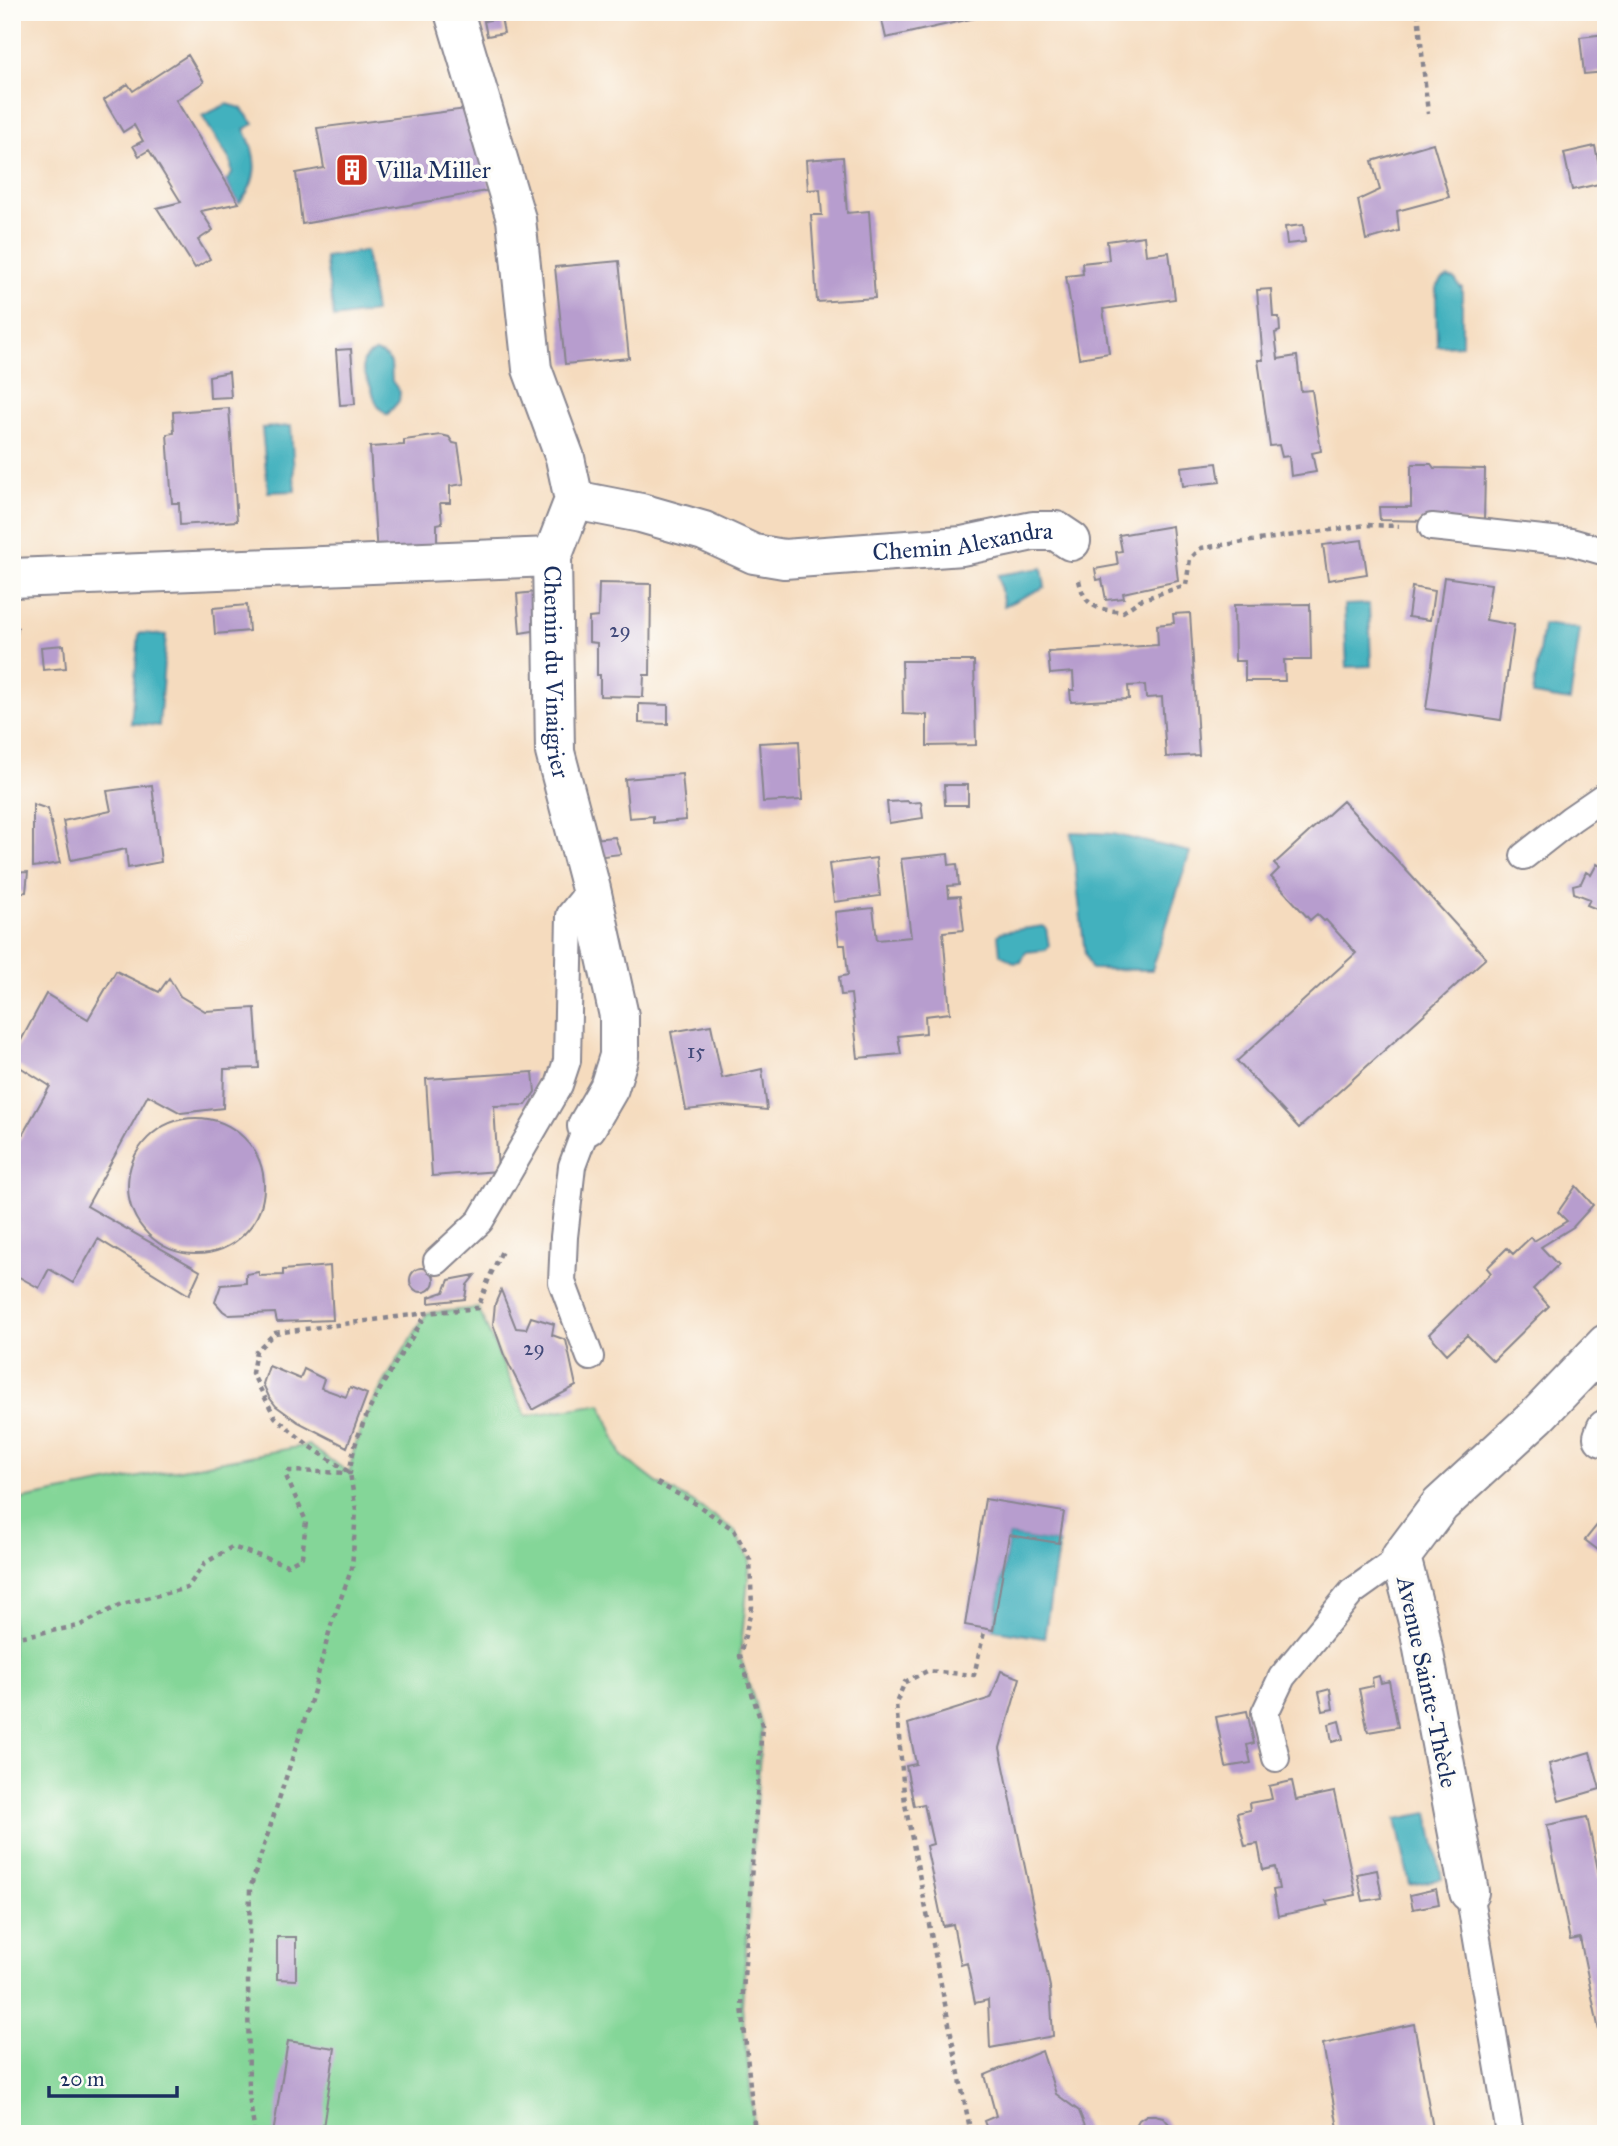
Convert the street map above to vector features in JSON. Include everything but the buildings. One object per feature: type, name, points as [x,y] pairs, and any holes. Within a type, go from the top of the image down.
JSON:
[{"type":"street","points":[[454,12],[516,219],[532,369],[565,457],[574,500]]},
{"type":"street","name":"Chemin Alexandra","points":[[574,500],[654,516],[704,531],[754,554],[784,559],[962,546],[1033,531],[1056,531],[1071,541]]},
{"type":"street","name":"Chemin du Vinaigrier","points":[[574,500],[552,557],[555,752],[592,889],[619,1016],[619,1056],[609,1088],[587,1126]]},
{"type":"street","points":[[12,578],[552,557]]},
{"type":"street","name":"Avenue Sainte-Thècle","points":[[1469,1892],[1418,1622],[1401,1557],[1440,1505],[1537,1416],[1606,1344]]},
{"type":"lane","points":[[1432,527],[1571,542],[1606,552]]},
{"type":"lane","points":[[1524,856],[1571,818],[1606,795]]},
{"type":"lane","points":[[437,1261],[480,1221],[559,1085],[567,1061],[570,915],[592,889]]},
{"type":"lane","points":[[587,1126],[572,1166],[562,1282],[590,1357]]},
{"type":"lane","points":[[1276,1758],[1265,1713],[1282,1676],[1352,1592],[1401,1557]]},
{"type":"lane","points":[[1469,1892],[1510,2134]]},
{"type":"path","points":[[1418,12],[1428,114]]},
{"type":"path","name":"Chemin Alexandra","points":[[1071,541],[1082,596],[1097,609],[1124,612],[1140,600],[1186,585],[1190,559],[1202,548],[1367,526],[1432,527]]},
{"type":"path","points":[[350,1473],[308,1445],[275,1417],[252,1373],[256,1351],[275,1333],[478,1308],[506,1243]]},
{"type":"path","points":[[255,2134],[249,2096],[250,1889],[313,1694],[331,1625],[352,1567],[355,1511],[350,1473],[351,1456],[365,1420],[428,1313]]},
{"type":"path","points":[[12,1638],[79,1626],[122,1604],[187,1588],[205,1563],[232,1546],[287,1565],[302,1557],[306,1521],[286,1476],[289,1471],[350,1473]]},
{"type":"path","points":[[657,1483],[734,1530],[750,1560],[752,1607],[740,1656],[762,1725],[742,2006],[755,2134]]},
{"type":"path","points":[[971,2134],[905,1804],[896,1703],[905,1682],[927,1671],[974,1675],[985,1629]]},
{"type":"green space","points":[[478,1308],[526,1416],[601,1404],[622,1456],[657,1483],[693,1502],[734,1530],[750,1560],[740,1656],[762,1725],[742,2006],[755,2134],[12,2134],[12,1501],[308,1445],[350,1473],[353,1453],[369,1411],[427,1313]]},
{"type":"water","points":[[227,104],[241,108],[254,124],[244,129],[254,158],[254,177],[239,203],[226,181],[232,174],[231,162],[202,116]]},
{"type":"water","points":[[366,251],[375,312],[334,318],[325,257]]},
{"type":"water","points":[[1448,277],[1455,279],[1462,287],[1462,345],[1437,346],[1436,288]]},
{"type":"water","points":[[376,352],[384,355],[391,363],[392,381],[400,392],[399,401],[387,415],[377,404],[363,366],[366,358]]},
{"type":"water","points":[[291,426],[295,491],[268,492],[262,428]]},
{"type":"water","points":[[1042,568],[1045,587],[1004,606],[998,575]]},
{"type":"water","points":[[1369,604],[1371,666],[1347,667],[1344,605]]},
{"type":"water","points":[[1543,624],[1580,629],[1570,701],[1533,695]]},
{"type":"water","points":[[139,633],[166,635],[159,726],[131,723]]},
{"type":"water","points":[[1071,832],[1113,834],[1190,852],[1152,970],[1091,969],[1085,954]]},
{"type":"water","points":[[1043,926],[1046,928],[1049,946],[1046,950],[1026,952],[1021,962],[1015,963],[1000,954],[998,935],[1001,932]]},
{"type":"water","points":[[1009,1535],[1059,1543],[1044,1638],[994,1630]]},
{"type":"water","points":[[1428,1813],[1442,1879],[1410,1885],[1396,1819]]},
{"type":"place","name":"Villa Miller","points":[[352,170]]}]
